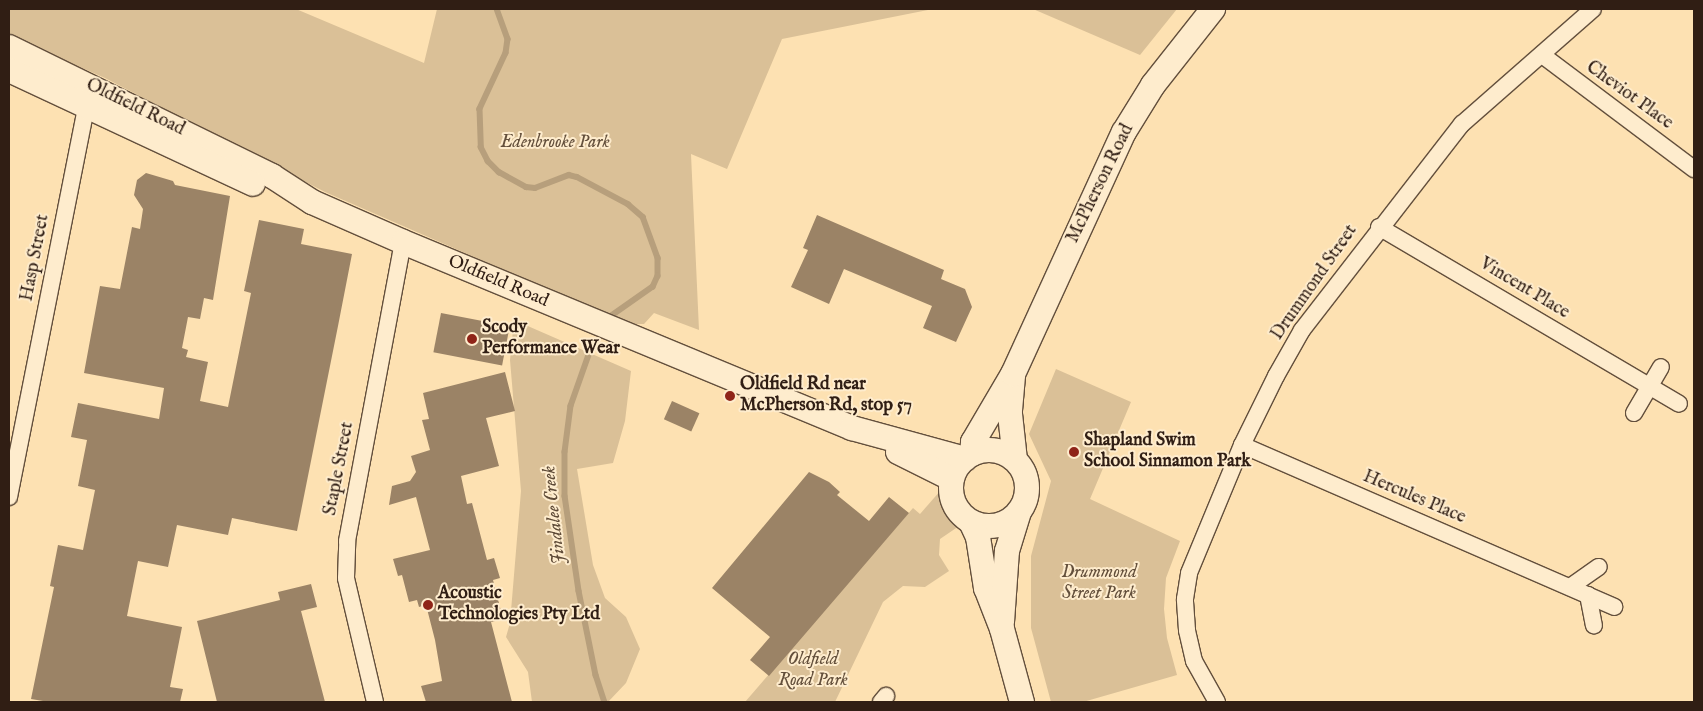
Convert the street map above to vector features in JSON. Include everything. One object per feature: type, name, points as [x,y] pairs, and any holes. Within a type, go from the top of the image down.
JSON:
[{"type":"street","name":"McPherson Road","points":[[1013,374],[1124,132],[1153,85],[1213,9]]},
{"type":"street","name":"Drummond Street","points":[[1217,702],[1194,661],[1187,630],[1185,599],[1189,573],[1242,445],[1302,330],[1379,227],[1462,124],[1593,9]]},
{"type":"street","name":"Oldfield Road","points":[[9,48],[88,96],[268,191],[312,202],[403,242],[852,428],[952,479]]},
{"type":"street","name":"Cheviot Place","points":[[1542,55],[1694,169]]},
{"type":"street","name":"Oldfield Road","points":[[9,70],[88,96]]},
{"type":"street","name":"Hasp Street","points":[[9,497],[88,96]]},
{"type":"street","name":"Vincent Place","points":[[1379,227],[1679,404]]},
{"type":"street","name":"Staple Street","points":[[375,702],[352,613],[346,578],[347,541],[403,242]]},
{"type":"street","points":[[1634,413],[1648,386],[1661,367]]},
{"type":"street","points":[[1013,374],[973,442],[968,456],[952,479],[955,504],[971,522],[978,537],[986,588],[1002,629],[1022,702]]},
{"type":"street","points":[[1002,629],[1007,552],[1019,512],[1025,502],[1027,480],[1015,460],[1010,414],[1013,374]]},
{"type":"street","name":"Oldfield Road","points":[[852,428],[968,456]]},
{"type":"street","name":"Hercules Place","points":[[1242,445],[1614,607]]},
{"type":"street","points":[[968,456],[995,450],[1015,460]]},
{"type":"street","points":[[971,522],[997,525],[1019,512]]},
{"type":"street","points":[[1570,587],[1599,567]]},
{"type":"street","points":[[1588,595],[1594,625]]},
{"type":"green space","name":"Edenbrooke Park","points":[[9,9],[296,9],[424,63],[437,9],[933,9],[782,39],[727,169],[691,154],[699,330],[654,313],[644,324],[628,324],[325,192],[105,78],[9,36]]},
{"type":"green space","points":[[1033,9],[1177,9],[1140,55]]},
{"type":"green space","points":[[514,320],[631,371],[625,421],[613,463],[577,469],[593,565],[605,598],[626,617],[640,649],[626,683],[608,702],[532,702],[528,672],[506,637],[510,623],[521,491],[510,360]]},
{"type":"green space","name":"Drummond Street Park","points":[[1056,369],[1131,402],[1090,499],[1180,541],[1166,578],[1164,609],[1167,638],[1177,675],[1083,702],[1051,702],[1031,628],[1031,556],[1051,481],[1029,434]]},
{"type":"green space","name":"Oldfield Road Park","points":[[941,490],[965,522],[940,539],[939,555],[949,571],[925,587],[903,586],[883,602],[835,702],[745,702],[913,508],[920,514]]},
{"type":"building","points":[[146,173],[173,181],[175,185],[230,196],[213,300],[204,298],[200,319],[188,317],[182,348],[188,350],[186,357],[208,362],[200,401],[228,407],[251,293],[244,291],[259,220],[304,229],[301,244],[352,254],[297,531],[232,518],[228,535],[177,525],[168,567],[138,561],[127,616],[182,627],[170,687],[183,689],[180,702],[49,702],[31,699],[54,587],[50,586],[58,545],[83,550],[95,490],[78,486],[87,440],[71,437],[78,403],[159,419],[164,388],[84,373],[100,286],[120,289],[132,227],[140,229],[143,209],[134,195],[137,180]]},
{"type":"building","points":[[817,215],[944,270],[941,279],[965,289],[972,307],[956,342],[923,328],[932,306],[844,269],[829,304],[791,287],[808,250],[803,248]]},
{"type":"building","name":"Scody Performance Wear","points":[[441,313],[510,326],[502,366],[433,352]]},
{"type":"building","points":[[505,372],[515,411],[486,418],[499,466],[461,476],[467,504],[472,503],[487,560],[494,558],[500,578],[493,580],[503,619],[491,622],[512,702],[426,702],[421,686],[442,681],[435,640],[426,605],[419,607],[417,600],[409,602],[402,575],[398,576],[393,559],[430,550],[416,497],[389,505],[392,486],[410,481],[416,472],[411,456],[430,450],[422,420],[429,419],[423,393]]},
{"type":"building","points":[[672,401],[699,413],[691,431],[664,419]]},
{"type":"building","points":[[809,472],[829,482],[840,492],[837,495],[869,521],[889,497],[909,513],[769,676],[750,660],[770,637],[712,588]]},
{"type":"building","points":[[311,584],[317,607],[301,611],[325,702],[217,702],[197,621],[280,600],[278,592]]},
{"type":"waterway","name":"Jindalee Creek","points":[[497,9],[508,39],[506,53],[480,109],[481,147],[488,161],[499,172],[526,187],[535,188],[569,175],[577,177],[628,204],[643,217],[658,258],[658,276],[653,287],[613,315]]},
{"type":"waterway","name":"Jindalee Creek","points":[[589,355],[571,406],[565,452],[565,496],[579,591],[596,675],[605,702]]},
{"type":"place","name":"Scody Performance Wear","points":[[472,339]]},
{"type":"place","name":"Oldfield Rd near McPherson Rd, stop 57","points":[[730,396]]},
{"type":"place","name":"Shapland Swim School Sinnamon Park","points":[[1074,452]]},
{"type":"place","name":"Acoustic Technologies Pty Ltd","points":[[428,605]]}]
